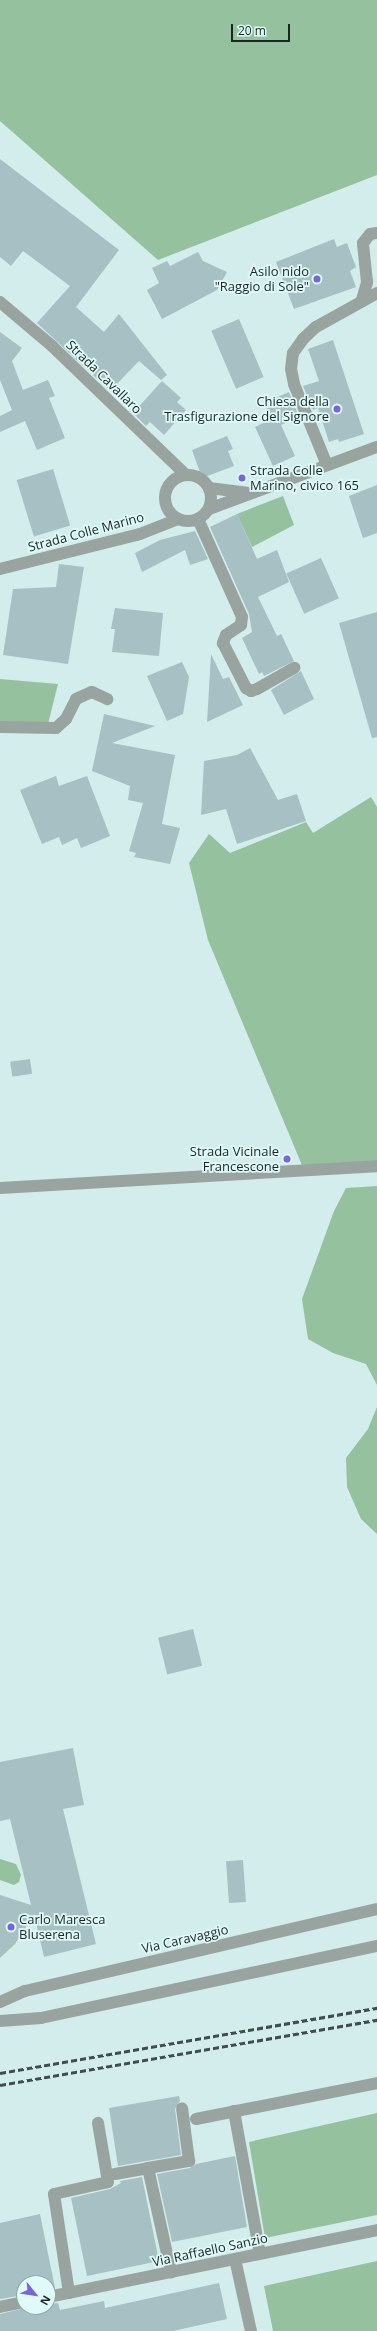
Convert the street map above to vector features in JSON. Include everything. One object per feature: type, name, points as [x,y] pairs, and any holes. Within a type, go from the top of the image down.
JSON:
[{"type":"street","points":[[362,300],[367,282],[363,242],[370,234],[377,233]]},
{"type":"street","points":[[327,465],[294,384],[291,369],[293,353],[303,339],[316,327],[377,293]]},
{"type":"street","name":"Strada Cavallaro","points":[[0,302],[52,346],[186,475]]},
{"type":"street","points":[[208,508],[377,446]]},
{"type":"street","points":[[186,475],[198,477],[209,488],[211,498],[208,508],[198,519],[186,521],[178,519],[169,512],[165,494],[170,483],[186,475]]},
{"type":"street","points":[[209,488],[247,493]]},
{"type":"street","name":"Strada Colle Marino","points":[[0,569],[140,534],[178,519]]},
{"type":"street","points":[[198,519],[242,618],[241,625],[226,635],[223,643],[246,688],[251,691],[257,689],[294,668]]},
{"type":"street","points":[[0,727],[56,728],[66,719],[76,699],[92,692],[107,699]]},
{"type":"street","points":[[0,1188],[377,1166]]},
{"type":"street","name":"Via Caravaggio","points":[[0,2002],[25,1991],[377,1908]]},
{"type":"street","points":[[0,2021],[41,2018],[377,1946]]},
{"type":"street","points":[[196,2119],[377,2083]]},
{"type":"street","points":[[115,2174],[189,2161],[190,2158],[182,2108]]},
{"type":"street","points":[[234,2111],[260,2254]]},
{"type":"street","points":[[69,2293],[54,2194],[108,2182],[98,2123]]},
{"type":"street","points":[[148,2168],[170,2272]]},
{"type":"street","name":"Via Raffaello Sanzio","points":[[56,2296],[377,2230]]},
{"type":"street","points":[[235,2259],[251,2331]]},
{"type":"street","points":[[0,2307],[16,2304]]},
{"type":"green space","points":[[0,0],[377,0],[377,175],[158,260],[0,121]]},
{"type":"green space","points":[[283,496],[294,525],[252,547],[237,514]]},
{"type":"green space","points":[[0,679],[58,684],[47,728],[0,727]]},
{"type":"green space","points":[[371,797],[377,807],[377,1166],[304,1170],[208,940],[189,863],[209,834],[230,853],[306,822],[313,833]]},
{"type":"green space","points":[[377,1186],[377,1385],[366,1364],[333,1353],[308,1339],[302,1299],[334,1211],[346,1188]]},
{"type":"green space","points":[[377,1407],[377,1534],[361,1519],[347,1487],[346,1458],[368,1429]]},
{"type":"green space","points":[[0,1859],[16,1864],[21,1875],[19,1882],[14,1885],[0,1880]]},
{"type":"green space","points":[[377,2113],[377,2215],[265,2238],[249,2142]]},
{"type":"green space","points":[[377,2261],[377,2331],[273,2331],[264,2286]]},
{"type":"building","points":[[0,159],[119,250],[76,307],[104,332],[119,314],[167,375],[161,380],[139,361],[110,391],[37,323],[70,286],[23,251],[11,266],[0,257]]},
{"type":"building","name":"Asilo nido \"Raggio di Sole\"","points":[[334,239],[337,247],[347,243],[356,267],[350,271],[356,287],[294,309],[276,262]]},
{"type":"building","points":[[198,252],[203,261],[227,272],[217,290],[162,319],[147,290],[159,283],[152,268],[167,261],[170,266]]},
{"type":"building","points":[[239,319],[264,377],[236,389],[211,331]]},
{"type":"building","points":[[0,332],[22,348],[12,361],[23,390],[48,380],[55,396],[49,398],[65,438],[37,450],[25,421],[0,432],[0,416],[12,410],[0,380]]},
{"type":"building","name":"Chiesa della Trasfigurazione del Signore","points":[[333,340],[364,434],[339,442],[338,439],[329,442],[318,408],[313,410],[303,386],[319,381],[308,349]]},
{"type":"building","points":[[162,381],[181,398],[177,402],[186,410],[164,435],[150,422],[146,426],[133,413]]},
{"type":"building","points":[[289,392],[299,417],[281,425],[295,456],[273,466],[255,427],[272,419],[264,403]]},
{"type":"building","points":[[227,436],[233,449],[228,451],[234,466],[202,478],[192,450]]},
{"type":"building","points":[[53,469],[70,525],[34,537],[17,480]]},
{"type":"building","points":[[377,485],[377,533],[363,538],[349,496]]},
{"type":"building","points":[[237,514],[257,559],[277,550],[289,582],[258,597],[277,636],[281,634],[294,661],[264,676],[262,672],[259,674],[242,638],[252,632],[249,614],[210,527]]},
{"type":"building","points":[[195,531],[208,559],[190,565],[185,550],[142,572],[135,553],[160,540]]},
{"type":"building","points":[[321,558],[339,598],[304,614],[286,573]]},
{"type":"building","points":[[59,564],[84,567],[68,664],[3,655],[13,589],[56,587]]},
{"type":"building","points":[[115,608],[163,613],[159,656],[112,652],[115,629],[111,629]]},
{"type":"building","points":[[377,612],[377,737],[372,738],[339,623]]},
{"type":"building","points":[[211,654],[223,679],[229,677],[243,705],[207,722]]},
{"type":"building","points":[[182,662],[189,677],[183,714],[167,721],[147,676]]},
{"type":"building","points":[[301,671],[314,699],[284,715],[271,690]]},
{"type":"building","points":[[104,714],[155,726],[112,743],[175,755],[162,824],[180,828],[170,864],[134,857],[136,853],[129,851],[143,803],[128,800],[130,786],[92,771]]},
{"type":"building","points":[[250,748],[278,800],[297,794],[306,821],[237,844],[226,809],[201,815],[204,761],[237,755]]},
{"type":"building","points":[[56,776],[59,786],[87,776],[110,836],[81,848],[77,838],[62,845],[59,837],[42,844],[20,790]]},
{"type":"building","points":[[30,1059],[32,1074],[12,1077],[10,1062]]},
{"type":"building","points":[[193,1629],[202,1666],[167,1675],[158,1638]]},
{"type":"building","points":[[73,1748],[84,1805],[63,1809],[96,1944],[44,1957],[34,1914],[15,1944],[0,1958],[0,1895],[31,1905],[10,1819],[0,1821],[0,1762]]},
{"type":"building","points":[[243,1860],[246,1902],[229,1903],[226,1861]]},
{"type":"building","points":[[179,2096],[180,2101],[175,2109],[181,2155],[118,2166],[109,2108]]},
{"type":"building","points":[[235,2156],[247,2227],[172,2242],[157,2174],[190,2168],[196,2164]]},
{"type":"building","points":[[142,2177],[159,2261],[87,2276],[71,2198],[110,2189],[121,2183],[120,2181]]},
{"type":"building","points":[[40,2214],[52,2275],[16,2275],[16,2296],[0,2299],[0,2223]]},
{"type":"building","points":[[219,2283],[227,2319],[173,2331],[0,2331],[0,2314],[16,2310],[16,2315],[56,2315],[56,2303],[58,2303],[60,2310],[104,2301],[105,2308]]},
{"type":"railway","points":[[0,2073],[377,2008]]},
{"type":"railway","points":[[0,2085],[377,2020]]},
{"type":"place","name":"Asilo nido \"Raggio di Sole\"","points":[[317,279]]},
{"type":"place","name":"Chiesa della Trasfigurazione del Signore","points":[[337,409]]},
{"type":"place","name":"Strada Colle Marino, civico 165","points":[[242,478]]},
{"type":"place","name":"Strada Vicinale Francescone","points":[[287,1159]]},
{"type":"place","name":"Carlo Maresca Bluserena","points":[[11,1927]]}]
